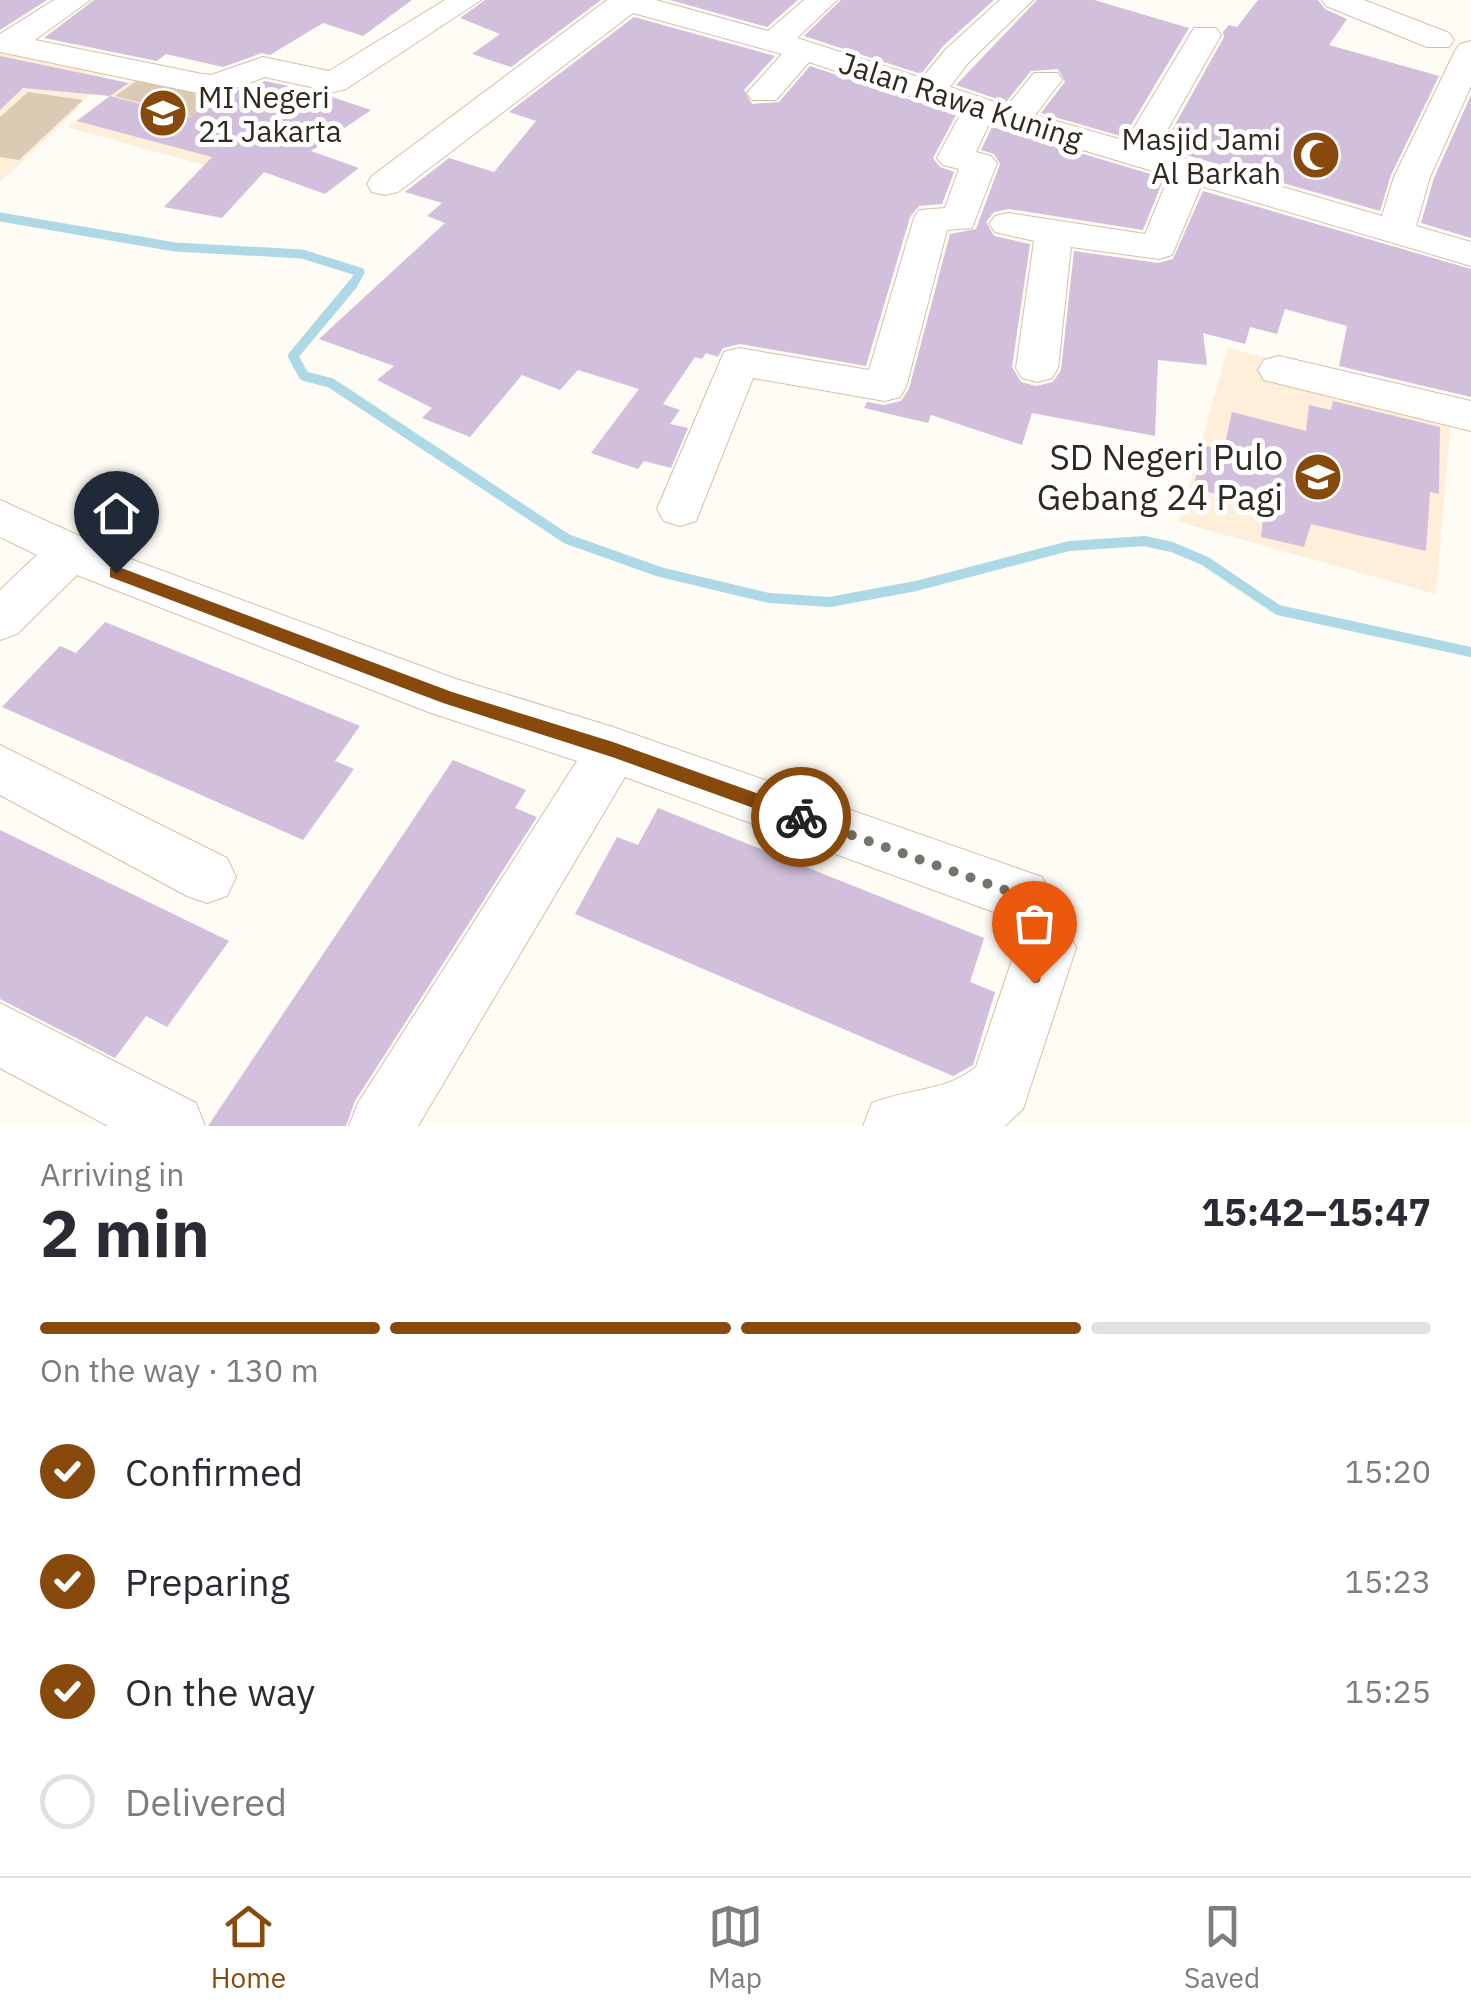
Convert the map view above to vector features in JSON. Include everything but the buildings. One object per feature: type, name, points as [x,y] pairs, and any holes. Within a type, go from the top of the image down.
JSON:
[{"type":"street","points":[[4,44],[75,0]]},
{"type":"street","points":[[4,44],[202,84],[214,85],[263,67],[334,82],[466,0]]},
{"type":"street","points":[[764,93],[789,46],[822,0]]},
{"type":"street","points":[[966,0],[1011,7]]},
{"type":"street","points":[[1337,0],[1454,45],[1397,229]]},
{"type":"street","points":[[385,184],[625,1]]},
{"type":"street","name":"Jalan Rawa Kuning","points":[[625,1],[726,12],[789,46],[997,113],[1471,254]]},
{"type":"street","points":[[932,89],[957,56],[1011,7]]},
{"type":"street","points":[[1135,155],[1205,34]]},
{"type":"street","points":[[680,509],[739,362],[885,386],[932,218],[960,220],[979,163],[955,158],[997,113],[1046,80]]},
{"type":"street","points":[[1008,224],[1159,248],[1189,170]]},
{"type":"street","points":[[1037,368],[1056,234]]},
{"type":"street","points":[[1279,370],[1471,416]]},
{"type":"street","points":[[0,518],[116,573],[449,698],[613,750],[1022,896],[1046,948],[1001,1087],[976,1108],[895,1126]]},
{"type":"street","points":[[0,620],[72,551]]},
{"type":"street","points":[[381,1126],[613,750]]},
{"type":"street","points":[[0,768],[207,876]]},
{"type":"street","points":[[0,1034],[173,1126]]},
{"type":"shaded area","points":[[0,50],[113,67],[69,117],[0,182]]},
{"type":"shaded area","name":"MI Negeri 21 Jakarta","points":[[138,75],[251,101],[218,169],[67,127]]},
{"type":"shaded area","points":[[142,77],[239,102],[213,122],[115,96]]},
{"type":"shaded area","points":[[28,92],[83,100],[19,160],[0,157],[0,117]]},
{"type":"shaded area","name":"SD Negeri Pulo Gebang 24 Pagi","points":[[1228,348],[1452,405],[1436,594],[1179,522]]},
{"type":"waterway","points":[[0,217],[175,247],[302,254],[360,272],[352,286]]},
{"type":"waterway","points":[[353,284],[293,356],[304,376],[331,383],[567,539],[660,572],[769,598],[830,602],[916,586],[1069,546],[1144,541],[1172,547],[1205,561],[1278,610],[1471,652]]},
{"type":"way so far","points":[[801,817],[1022,896],[1046,948],[1034,983]]},
{"type":"place","name":"MI Negeri 21 Jakarta","points":[[163,113]]},
{"type":"place","name":"Masjid Jami Al Barkah","points":[[1316,155]]},
{"type":"place","name":"SD Negeri Pulo Gebang 24 Pagi","points":[[1318,477]]},
{"type":"route","points":[[116,573],[449,698],[613,750],[801,817]]}]
